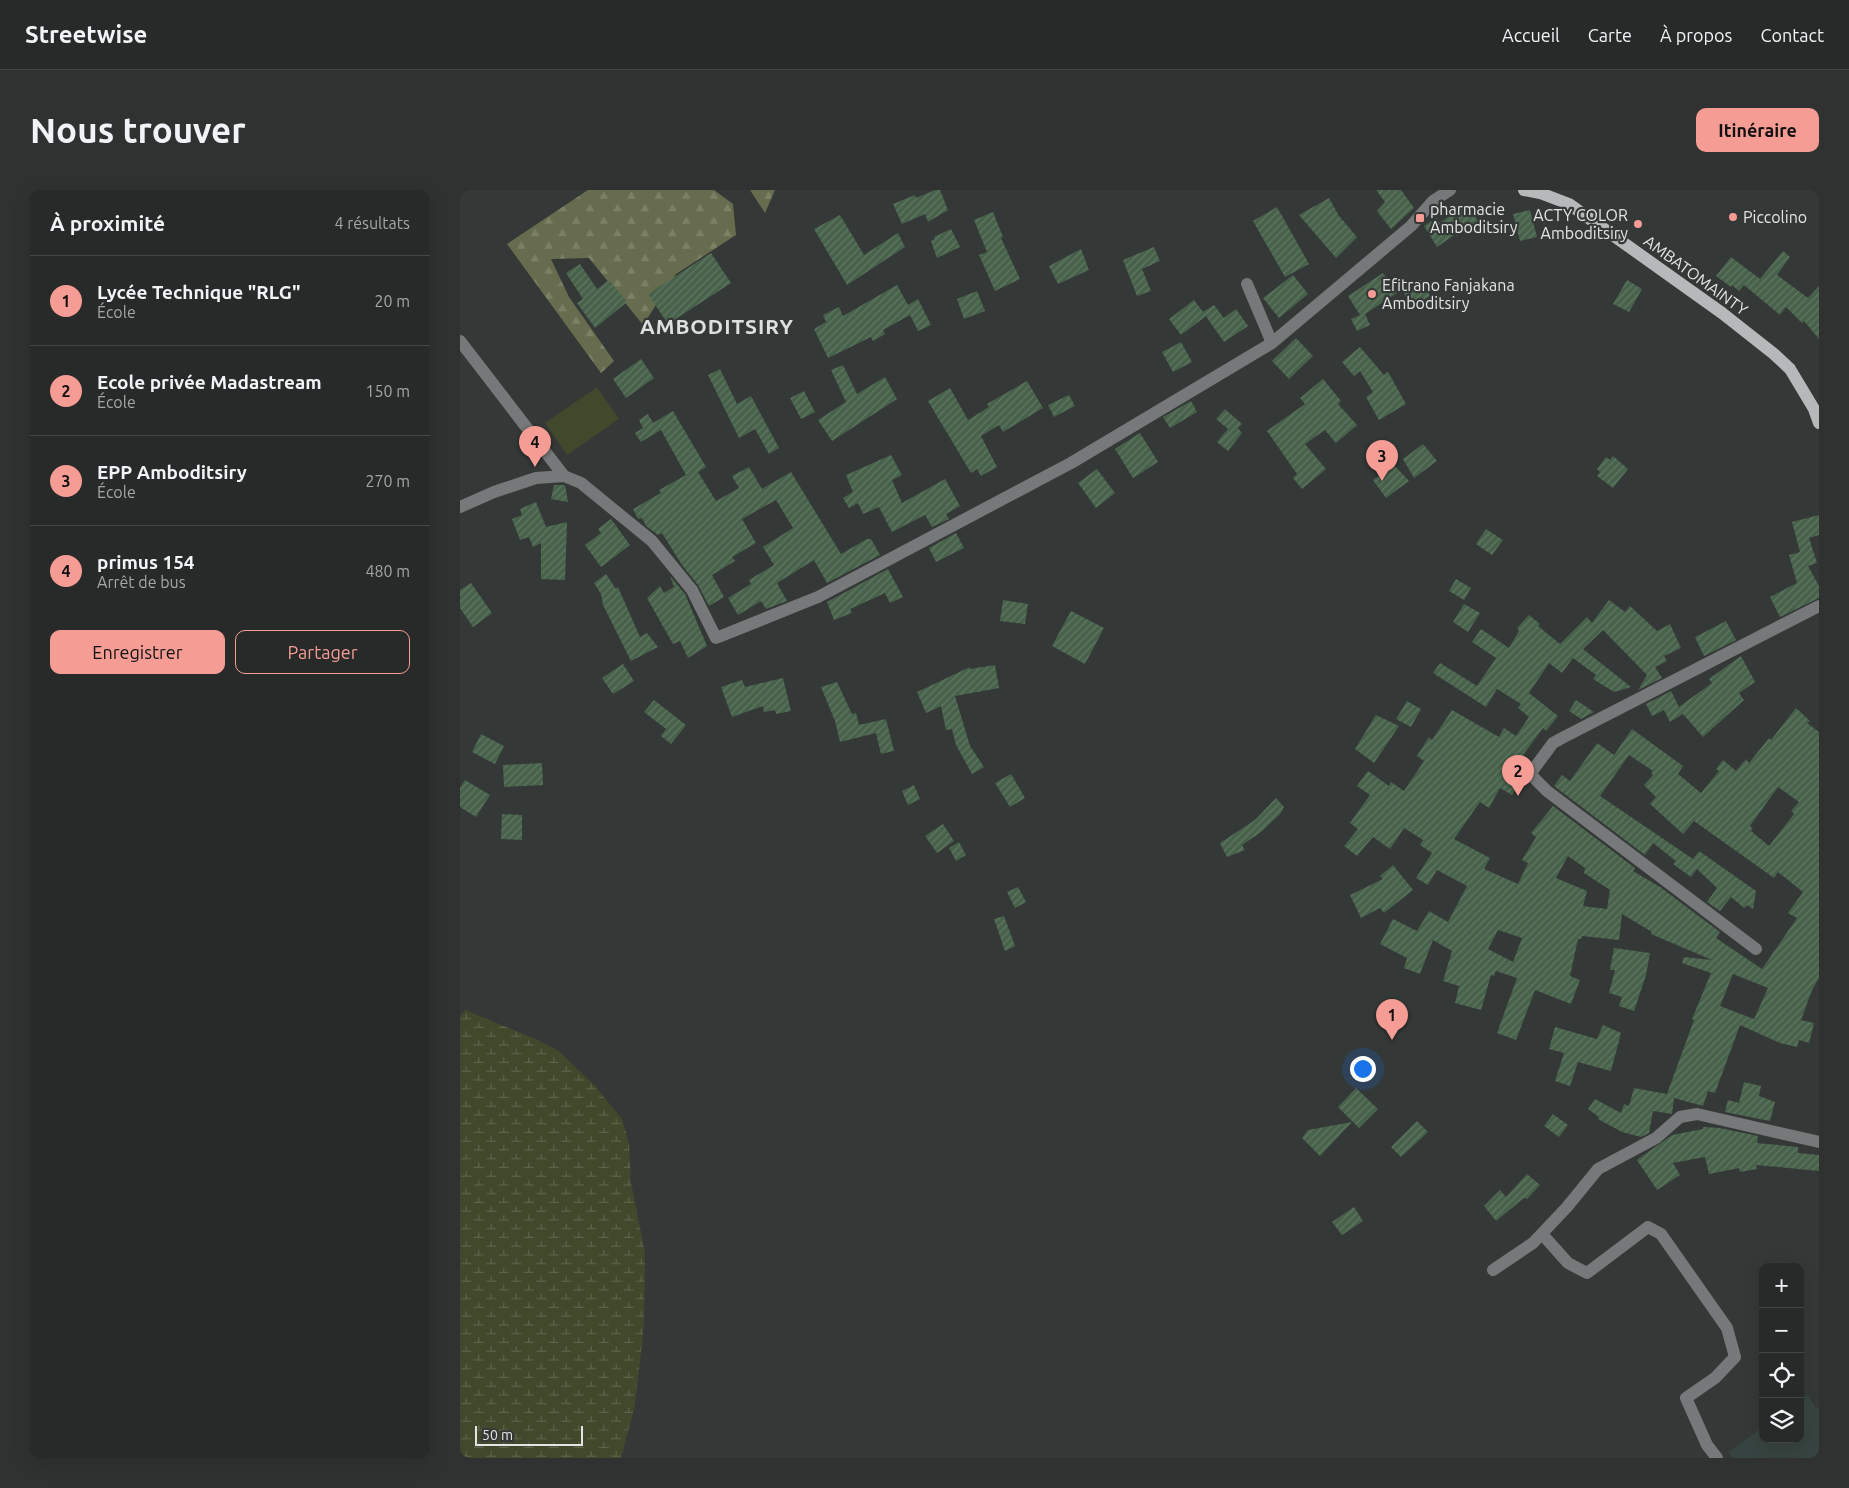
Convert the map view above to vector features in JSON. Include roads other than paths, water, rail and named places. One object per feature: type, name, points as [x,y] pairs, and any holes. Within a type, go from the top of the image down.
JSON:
[{"type":"main road","name":"AMBATOMAINTY","points":[[1524,190],[1540,193],[1568,204],[1737,324],[1790,369],[1814,409],[1819,423]]},
{"type":"street","points":[[460,507],[494,492],[536,478],[564,476],[581,483],[652,541],[692,590],[716,638],[818,597],[1071,463],[1272,343],[1411,226],[1434,201],[1450,190]]},
{"type":"street","points":[[1247,284],[1272,343]]},
{"type":"street","points":[[460,341],[564,476]]},
{"type":"street","points":[[1756,949],[1547,791],[1530,774],[1553,744],[1564,737],[1819,606]]},
{"type":"street","points":[[1493,1270],[1542,1234],[1598,1169],[1656,1138],[1680,1117],[1697,1114],[1819,1142]]},
{"type":"street","points":[[1542,1234],[1568,1263],[1587,1273],[1648,1227],[1661,1234],[1728,1328],[1735,1357],[1716,1378],[1686,1398],[1707,1445],[1717,1458]]},
{"type":"place","name":"Piccolino","points":[[1733,217]]},
{"type":"place","name":"pharmacie Amboditsiry","points":[[1420,218]]},
{"type":"place","name":"ACTY COLOR Amboditsiry","points":[[1638,224]]},
{"type":"place","name":"Efitrano Fanjakana Amboditsiry","points":[[1372,294]]},
{"type":"place","name":"primus 154","points":[[535,467]]},
{"type":"place","name":"EPP Amboditsiry","points":[[1382,481]]},
{"type":"place","name":"Ecole privée Madastream","points":[[1518,796]]},
{"type":"place","name":"Lycée Technique \"RLG\"","points":[[1392,1040]]},
{"type":"district","name":"AMBODITSIRY","points":[[717,326]]}]
